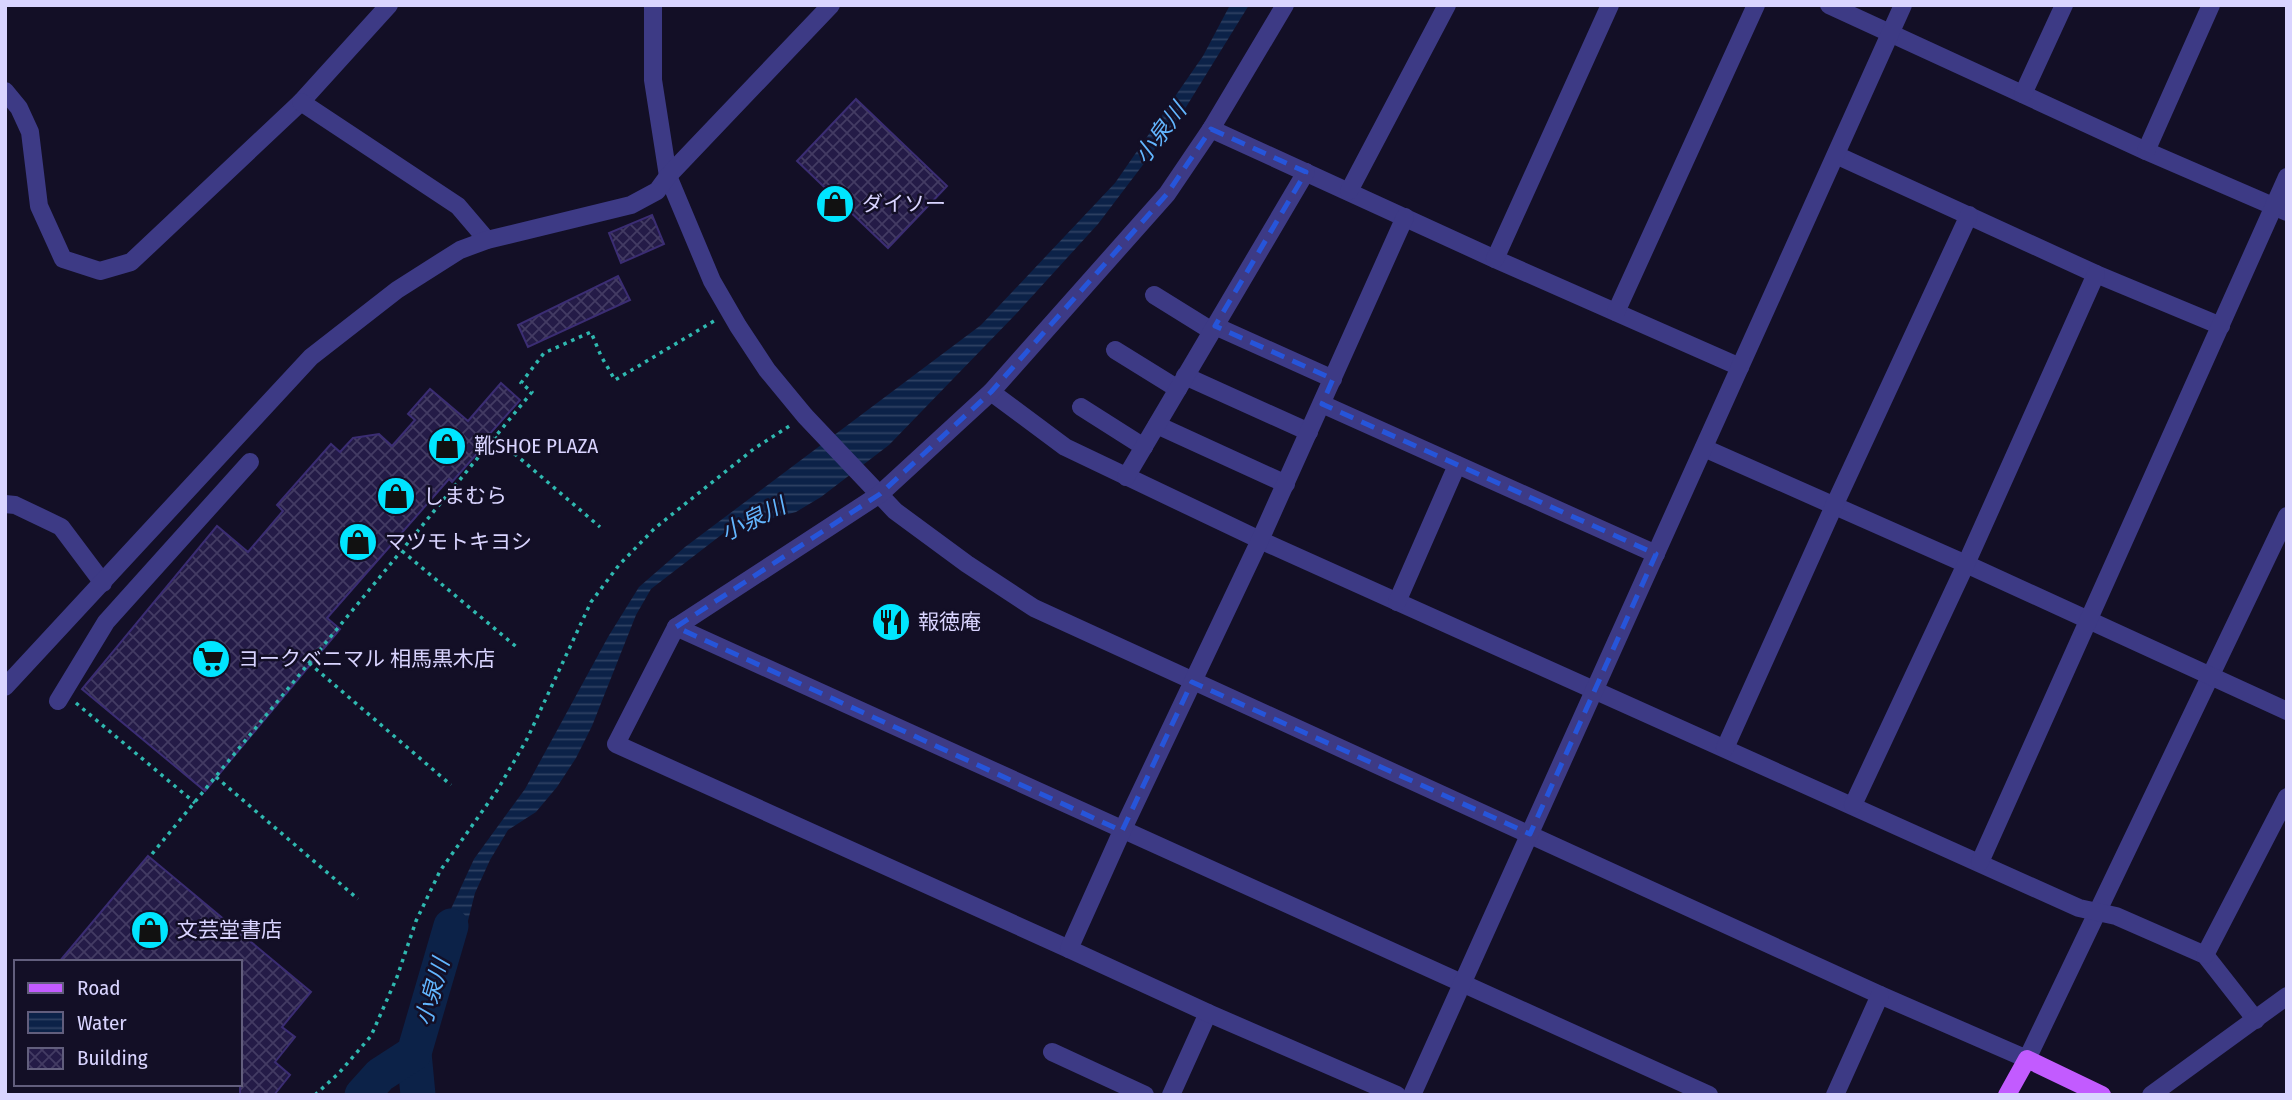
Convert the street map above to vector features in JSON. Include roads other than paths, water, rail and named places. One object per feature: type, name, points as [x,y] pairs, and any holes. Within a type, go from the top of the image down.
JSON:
[{"type":"main road","points":[[2007,1095],[2027,1059],[2102,1095]]},
{"type":"street","points":[[5,91],[19,108],[30,132],[38,206],[63,259],[100,271],[131,262],[301,102],[389,5]]},
{"type":"street","points":[[653,5],[653,80],[668,176],[712,281],[767,370],[805,416],[895,511],[1034,608],[1880,995],[2027,1059],[2287,516]]},
{"type":"street","points":[[5,687],[311,357],[397,290],[460,250],[487,240],[631,205],[657,191],[668,176],[831,5]]},
{"type":"street","points":[[1285,5],[1211,129],[1167,194],[991,392],[880,494],[676,628],[616,744],[1208,1013],[1397,1095]]},
{"type":"street","points":[[1349,191],[1447,5]]},
{"type":"street","points":[[1495,258],[1610,5]]},
{"type":"street","points":[[1616,312],[1756,5]]},
{"type":"street","points":[[1829,5],[2146,151],[2280,209]]},
{"type":"street","points":[[1412,1095],[1903,5]]},
{"type":"street","points":[[2023,94],[2064,5]]},
{"type":"street","points":[[2146,151],[2211,5]]},
{"type":"street","points":[[301,102],[458,206],[487,240]]},
{"type":"street","points":[[1211,129],[1740,367]]},
{"type":"street","points":[[1836,155],[2096,274],[2221,326]]},
{"type":"street","points":[[1126,477],[1306,172]]},
{"type":"street","points":[[1980,862],[2221,326],[2280,209],[2287,177]]},
{"type":"street","points":[[1725,748],[1969,215]]},
{"type":"street","points":[[1069,948],[1286,484],[1405,217]]},
{"type":"street","points":[[1853,805],[1966,564],[2096,274]]},
{"type":"street","points":[[1154,295],[1213,328],[1333,379]]},
{"type":"street","points":[[1115,350],[1182,383],[1309,432]]},
{"type":"street","points":[[991,392],[1065,447],[1260,540],[2079,908],[2116,915],[2205,956],[2256,1020]]},
{"type":"street","points":[[1322,404],[1656,554]]},
{"type":"street","points":[[1081,407],[1144,447]]},
{"type":"street","points":[[1157,425],[1286,484]]},
{"type":"street","points":[[1704,448],[2287,711]]},
{"type":"street","points":[[61,696],[106,622],[250,462]]},
{"type":"street","points":[[1397,602],[1457,465]]},
{"type":"street","points":[[5,504],[15,505],[61,527],[103,583]]},
{"type":"street","points":[[676,628],[1709,1095]]},
{"type":"street","points":[[2205,956],[2287,797]]},
{"type":"street","points":[[1835,1095],[1880,995]]},
{"type":"street","points":[[2151,1095],[2287,996]]},
{"type":"street","points":[[1171,1095],[1208,1013]]},
{"type":"street","points":[[1052,1052],[1145,1095]]},
{"type":"water","points":[[1230,5],[1249,5],[1183,112],[1098,224],[1015,315],[889,445],[821,497],[796,512],[729,529],[651,589],[636,615],[592,726],[576,758],[536,812],[508,830],[490,860],[475,893],[453,980],[426,963],[474,859],[525,789],[608,637],[639,587],[685,547],[981,325],[1115,183],[1203,56]]},
{"type":"waterway","name":"小泉川","points":[[362,1095],[380,1075],[414,1053],[451,926]]},
{"type":"waterway","points":[[414,1053],[418,1095]]},
{"type":"place","name":"ダイソー","points":[[835,204]]},
{"type":"place","name":"靴SHOE PLAZA","points":[[447,446]]},
{"type":"place","name":"しまむら","points":[[396,496]]},
{"type":"place","name":"マツモトキヨシ","points":[[358,542]]},
{"type":"place","name":"報徳庵","points":[[891,622]]},
{"type":"place","name":"ヨークベニマル 相馬黒木店","points":[[211,659]]},
{"type":"place","name":"文芸堂書店","points":[[150,930]]}]
